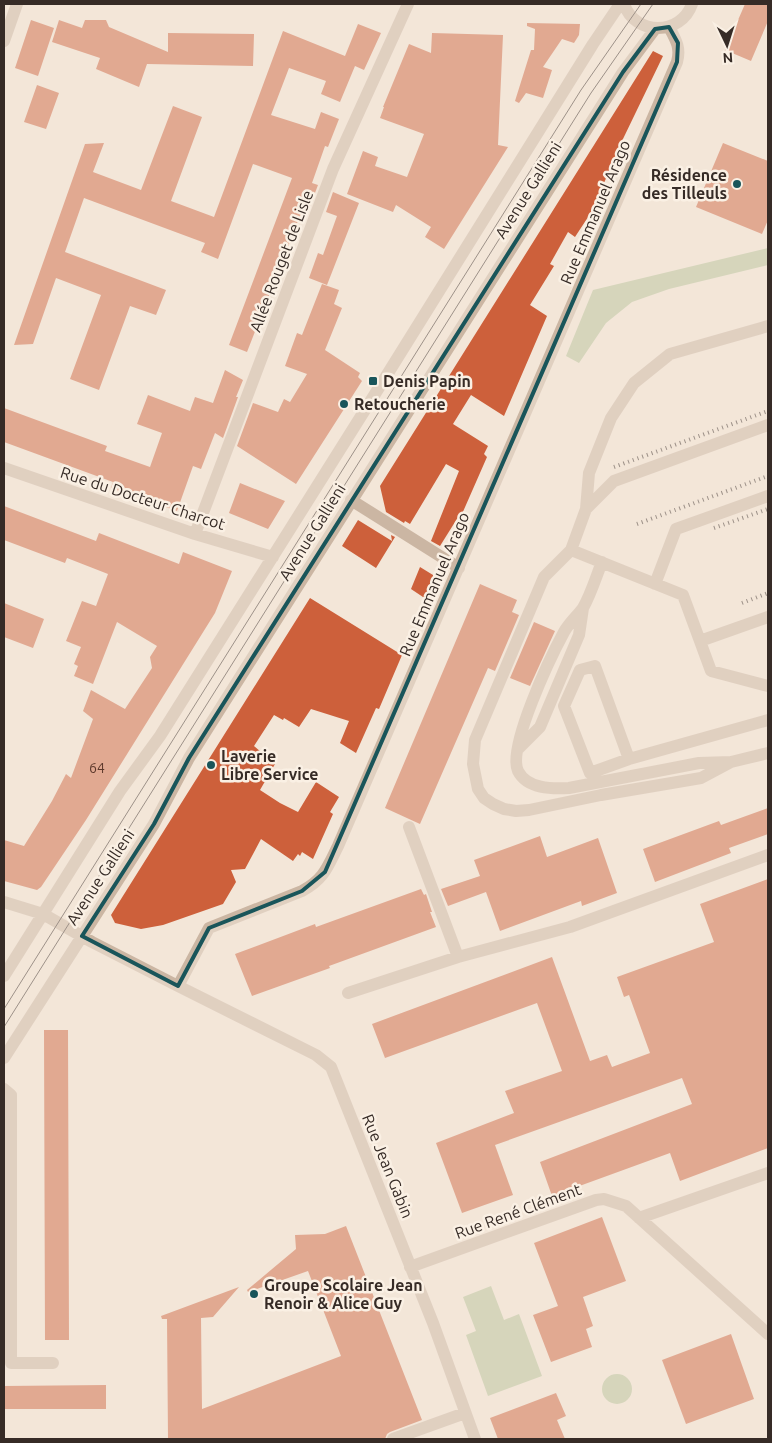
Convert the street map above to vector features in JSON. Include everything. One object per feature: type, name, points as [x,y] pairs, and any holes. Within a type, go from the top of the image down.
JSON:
[{"type":"street","points":[[4,40],[16,4]]},
{"type":"street","name":"Allée Rouget de Lisle","points":[[195,534],[333,169],[408,4]]},
{"type":"street","points":[[622,4],[638,23],[655,29],[669,27],[681,21],[692,4]]},
{"type":"street","name":"Avenue Gallieni","points":[[4,976],[120,791],[160,736],[593,44],[622,4]]},
{"type":"street","name":"Rue Emmanuel Arago","points":[[178,986],[209,928],[302,891],[316,883],[325,872],[459,568],[677,62],[679,53],[678,43],[669,27]]},
{"type":"street","name":"Avenue Gallieni","points":[[4,1058],[154,824],[181,772],[351,500],[623,72],[655,29]]},
{"type":"street","points":[[731,762],[701,778],[601,795],[529,810],[504,809],[484,798],[478,789],[474,777],[473,752],[475,740],[544,578],[571,550],[586,508],[590,473],[612,418],[634,383],[670,354],[768,326]]},
{"type":"street","points":[[586,508],[614,481],[768,425]]},
{"type":"street","name":"Rue du Docteur Charcot","points":[[4,468],[195,534],[273,557]]},
{"type":"street","points":[[655,584],[676,529],[768,496]]},
{"type":"street","points":[[351,500],[459,568]]},
{"type":"street","points":[[571,550],[683,595],[711,671],[766,684]]},
{"type":"street","points":[[602,562],[583,608],[579,635],[540,727],[518,749],[516,764],[522,776],[537,786],[558,789],[699,763],[731,762],[768,754]]},
{"type":"street","points":[[700,641],[768,616]]},
{"type":"street","points":[[629,759],[596,666],[580,670],[564,706],[590,773],[629,759],[768,720]]},
{"type":"street","points":[[409,827],[458,957]]},
{"type":"street","points":[[348,993],[458,957],[570,927],[768,855]]},
{"type":"street","points":[[4,902],[43,914],[178,986]]},
{"type":"street","name":"Rue Jean Gabin","points":[[178,986],[316,1055],[331,1067],[475,1439]]},
{"type":"street","points":[[4,1090],[11,1095],[11,1363],[53,1363]]},
{"type":"street","points":[[639,1218],[768,1173]]},
{"type":"street","name":"Rue René Clément","points":[[410,1267],[596,1200],[604,1199],[626,1206],[768,1334]]},
{"type":"street","points":[[393,1439],[465,1413]]},
{"type":"highlighted area","points":[[669,27],[678,43],[677,62],[325,872],[302,891],[209,928],[178,986],[82,936],[154,824],[189,758],[623,72],[655,29]]},
{"type":"green space","points":[[768,248],[768,265],[669,289],[632,302],[606,323],[579,363],[566,356],[593,290]]},
{"type":"green space","points":[[491,1286],[504,1320],[519,1314],[542,1376],[488,1396],[466,1335],[476,1331],[463,1297]]},
{"type":"green space","points":[[617,1374],[628,1378],[632,1389],[628,1400],[617,1404],[606,1400],[602,1389],[606,1378]]},
{"type":"building","points":[[745,4],[768,4],[768,21],[751,61],[725,50]]},
{"type":"building","points":[[31,20],[54,28],[38,76],[15,68]]},
{"type":"building","points":[[59,20],[82,28],[85,20],[106,20],[109,27],[168,52],[168,33],[254,34],[253,66],[147,64],[139,87],[96,69],[100,58],[52,42]]},
{"type":"building","points":[[527,23],[580,24],[579,35],[574,43],[562,39],[543,67],[552,70],[543,98],[526,93],[519,103],[515,101],[531,50],[534,50],[535,29],[527,26]]},
{"type":"building","points":[[358,24],[381,33],[364,70],[355,66],[340,102],[321,94],[326,81],[289,68],[271,115],[315,129],[321,112],[339,119],[328,147],[325,146],[312,183],[318,185],[310,206],[305,203],[247,352],[229,345],[292,178],[253,164],[218,259],[201,252],[205,243],[84,198],[65,252],[166,290],[156,315],[130,306],[99,390],[70,379],[101,295],[56,278],[33,344],[14,345],[85,144],[104,143],[93,172],[141,190],[173,106],[202,117],[171,201],[214,217],[283,31],[345,56]]},
{"type":"building","points":[[432,33],[503,35],[498,145],[508,147],[444,249],[425,237],[431,227],[396,205],[393,212],[347,194],[363,151],[378,157],[375,166],[407,177],[424,134],[380,118],[409,44],[431,53]]},
{"type":"building","points":[[653,51],[663,56],[622,141],[592,211],[575,237],[568,232],[550,264],[554,266],[530,305],[547,316],[504,416],[471,395],[453,424],[488,446],[484,454],[487,457],[462,514],[460,514],[440,546],[431,541],[459,471],[446,464],[410,524],[405,521],[404,523],[386,512],[380,486]]},
{"type":"building","points":[[37,85],[59,93],[46,129],[24,122]]},
{"type":"building","name":"Résidence des Tilleuls","points":[[723,143],[768,161],[768,220],[762,234],[696,207]]},
{"type":"building","points":[[333,192],[359,203],[327,285],[309,278],[318,253],[323,255],[337,216],[326,212]]},
{"type":"building","points":[[322,284],[339,290],[334,304],[342,308],[325,350],[360,373],[358,377],[362,381],[296,484],[237,446],[253,403],[278,412],[284,399],[290,402],[307,374],[285,366],[297,333],[302,335]]},
{"type":"building","points":[[225,370],[243,380],[236,397],[238,397],[223,438],[215,433],[201,469],[193,466],[177,511],[111,488],[113,482],[4,442],[4,408],[107,446],[105,451],[150,467],[162,433],[137,424],[148,395],[190,411],[195,397],[213,403]]},
{"type":"building","points":[[240,483],[285,501],[268,529],[229,513]]},
{"type":"building","points":[[4,506],[96,541],[99,533],[179,564],[183,552],[232,571],[215,613],[86,820],[41,887],[37,890],[4,881],[4,840],[24,846],[52,801],[66,774],[71,778],[93,719],[83,711],[91,690],[125,709],[152,668],[150,657],[157,646],[117,622],[93,684],[74,676],[78,666],[74,664],[81,647],[66,641],[82,601],[96,606],[108,574],[67,558],[65,563],[4,540]]},
{"type":"building","points":[[358,520],[392,541],[391,535],[395,537],[376,568],[342,546]]},
{"type":"building","points":[[420,567],[433,575],[434,581],[426,599],[411,589]]},
{"type":"building","points":[[480,584],[517,600],[512,612],[519,615],[495,671],[488,668],[420,824],[385,808]]},
{"type":"building","points":[[310,598],[402,655],[379,709],[376,708],[356,753],[340,743],[349,721],[311,709],[299,727],[284,718],[283,720],[274,715],[254,746],[261,752],[260,754],[275,764],[260,790],[280,803],[298,812],[316,782],[339,797],[330,812],[333,814],[313,859],[302,852],[293,861],[261,839],[245,869],[231,870],[236,882],[223,904],[163,925],[141,929],[115,923],[111,915]]},
{"type":"building","points":[[4,603],[44,619],[33,648],[4,637]]},
{"type":"building","points":[[534,622],[555,631],[530,686],[510,678]]},
{"type":"building","points":[[768,808],[768,834],[729,848],[731,853],[655,882],[643,849],[719,821],[721,825]]},
{"type":"building","points":[[540,836],[547,857],[598,838],[617,893],[582,906],[581,901],[500,931],[486,892],[448,906],[441,889],[480,876],[474,860]]},
{"type":"building","points":[[768,879],[768,1148],[680,1181],[670,1153],[552,1196],[540,1162],[692,1104],[682,1078],[495,1145],[513,1195],[462,1213],[436,1143],[514,1113],[505,1091],[562,1071],[537,1003],[385,1058],[372,1024],[552,957],[590,1061],[607,1055],[612,1067],[650,1053],[629,995],[624,997],[617,977],[714,942],[700,904]]},
{"type":"building","points":[[421,889],[424,895],[426,894],[436,927],[252,996],[235,954],[315,924],[316,927]]},
{"type":"building","points":[[44,1030],[68,1030],[69,1340],[45,1340]]},
{"type":"building","points":[[602,1217],[626,1281],[583,1297],[593,1326],[586,1329],[592,1347],[551,1362],[533,1315],[558,1306],[534,1243]]},
{"type":"building","points":[[346,1226],[422,1420],[390,1432],[385,1439],[168,1439],[167,1319],[162,1319],[161,1316],[239,1287],[213,1317],[201,1318],[202,1409],[341,1356],[308,1271],[248,1292],[247,1290],[296,1249],[295,1235],[325,1234]]},
{"type":"building","points":[[731,1334],[754,1399],[686,1424],[662,1360]]},
{"type":"building","points":[[106,1385],[106,1409],[4,1409],[4,1386]]},
{"type":"building","points":[[556,1393],[566,1416],[557,1420],[565,1439],[498,1439],[490,1418]]},
{"type":"tram line","points":[[4,1009],[581,90],[641,4]]},
{"type":"tram line","points":[[4,1027],[591,93],[653,4]]},
{"type":"railway","points":[[614,467],[768,411]]},
{"type":"railway","points":[[637,524],[768,476]]},
{"type":"railway","points":[[714,528],[768,509]]},
{"type":"railway","points":[[742,603],[768,593]]},
{"type":"place","name":"Résidence des Tilleuls","points":[[737,184]]},
{"type":"place","name":"Denis Papin","points":[[373,381]]},
{"type":"place","name":"Retoucherie","points":[[344,404]]},
{"type":"place","name":"Laverie Libre Service","points":[[211,765]]},
{"type":"place","name":"Groupe Scolaire Jean Renoir & Alice Guy","points":[[254,1294]]}]
